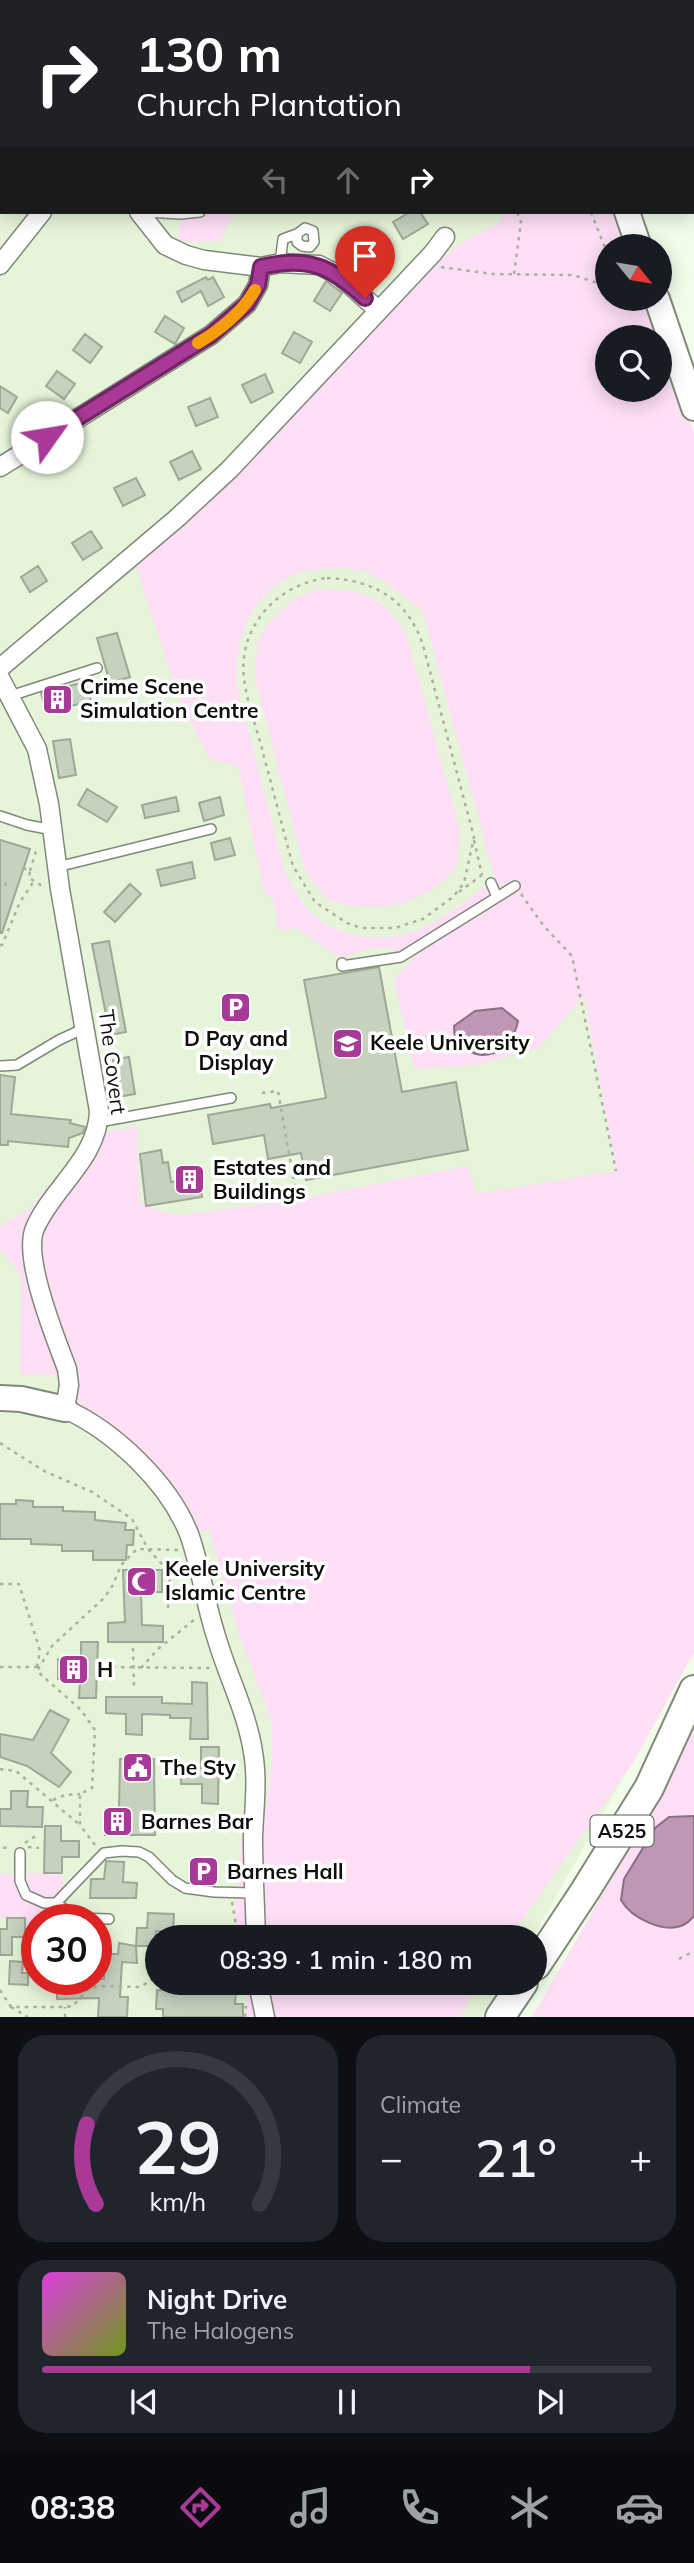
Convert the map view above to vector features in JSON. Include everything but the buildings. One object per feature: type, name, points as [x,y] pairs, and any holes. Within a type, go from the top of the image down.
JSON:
[{"type":"main road","name":"A525","points":[[547,1949],[649,1788],[694,1690]]},
{"type":"street","points":[[0,265],[40,214]]},
{"type":"street","points":[[143,214],[165,245],[186,255],[261,267],[280,263],[319,265],[352,285],[378,310]]},
{"type":"street","points":[[628,214],[635,234]]},
{"type":"street","points":[[0,668],[229,470],[444,237]]},
{"type":"street","points":[[0,467],[211,335],[247,304],[258,285],[261,267]]},
{"type":"street","points":[[661,312],[694,408]]},
{"type":"street","name":"The Covert","points":[[0,678],[37,749],[46,835],[57,867],[99,1101],[99,1122],[94,1139],[34,1229],[32,1248],[35,1272],[68,1376],[65,1409]]},
{"type":"street","points":[[0,1398],[22,1399],[65,1409],[87,1419],[150,1474],[182,1520],[201,1575],[215,1636],[254,1753],[256,1776],[252,1893],[255,1925]]},
{"type":"street","points":[[260,1995],[265,2017]]},
{"type":"lane","points":[[280,263],[283,239],[297,234]]},
{"type":"lane","points":[[10,696],[97,668]]},
{"type":"lane","points":[[0,816],[46,835]]},
{"type":"lane","points":[[57,867],[211,829]]},
{"type":"lane","points":[[491,883],[497,897]]},
{"type":"lane","points":[[342,962],[342,966],[401,957],[515,886]]},
{"type":"lane","points":[[0,1066],[18,1065],[59,1040],[86,1028]]},
{"type":"lane","points":[[99,1122],[232,1098]]},
{"type":"lane","points":[[20,1850],[20,1881],[26,1895],[44,1903],[56,1903],[104,1853],[139,1853],[149,1857],[172,1880],[185,1888],[252,1893]]},
{"type":"path","points":[[514,275],[521,222],[518,214]]},
{"type":"path","points":[[592,214],[600,234]]},
{"type":"path","points":[[421,265],[514,275],[573,275],[595,282]]},
{"type":"path","points":[[336,578],[364,583],[385,594],[414,621],[482,875],[456,894],[423,919],[395,928],[378,929],[361,928],[347,923],[315,902],[305,889],[293,866],[244,678],[248,638],[258,617],[290,589],[310,580],[336,578]]},
{"type":"path","points":[[46,835],[29,878],[46,890]]},
{"type":"path","points":[[456,894],[469,869],[474,837]]},
{"type":"path","points":[[23,868],[30,871]]},
{"type":"path","points":[[5,886],[7,879]]},
{"type":"path","points":[[0,945],[20,902],[34,881]]},
{"type":"path","points":[[515,886],[543,925],[572,956],[616,1171]]},
{"type":"path","points":[[262,1093],[278,1091],[297,1199]]},
{"type":"path","points":[[0,1443],[44,1471],[108,1500],[132,1519],[148,1549],[170,1573],[201,1575]]},
{"type":"path","points":[[38,1669],[52,1646],[104,1598],[113,1586],[121,1565],[137,1549],[178,1550],[192,1546]]},
{"type":"path","points":[[168,1608],[170,1573]]},
{"type":"path","points":[[0,1584],[19,1584],[40,1651],[38,1669]]},
{"type":"path","points":[[141,1668],[158,1648],[209,1608]]},
{"type":"path","points":[[134,1648],[134,1689]]},
{"type":"path","points":[[0,1667],[38,1669],[81,1710],[95,1730],[92,1788],[80,1794],[65,1795],[52,1800]]},
{"type":"path","points":[[104,1667],[227,1668]]},
{"type":"path","points":[[0,1769],[16,1771],[52,1800],[80,1825],[104,1853]]},
{"type":"path","points":[[80,1794],[80,1825]]},
{"type":"path","points":[[20,1850],[37,1835]]},
{"type":"path","points":[[230,1892],[236,1925]]},
{"type":"path","points":[[680,1959],[694,1951]]},
{"type":"path","points":[[11,2007],[73,2006],[88,1989],[100,1986],[139,1986],[145,1983]]},
{"type":"path","points":[[0,1990],[11,2007],[28,2017]]},
{"type":"path","points":[[65,2007],[65,2017]]},
{"type":"shaded area","name":"Keele University","points":[[0,214],[615,214],[610,234],[595,234],[595,312],[607,312],[607,325],[595,325],[595,402],[669,402],[694,433],[694,1652],[540,1925],[145,1925],[145,1995],[495,1995],[481,2017],[0,2017]]},
{"type":"shaded area","points":[[189,214],[233,214],[220,241],[178,242],[180,221]]},
{"type":"shaded area","points":[[503,214],[617,214],[624,234],[595,234],[595,312],[651,312],[655,325],[595,325],[595,402],[672,402],[672,372],[694,433],[694,1156],[691,1159],[694,1162],[694,1652],[633,1763],[518,1925],[236,1925],[234,1913],[245,1807],[266,1806],[272,1761],[272,1721],[240,1638],[209,1530],[188,1533],[157,1482],[65,1409],[68,1376],[20,1374],[21,1275],[0,1249],[0,1225],[27,1212],[90,1135],[137,1126],[139,1202],[158,1211],[179,1215],[290,1201],[468,1166],[476,1194],[616,1171],[584,995],[538,1049],[473,1065],[414,1069],[394,980],[413,958],[394,949],[377,948],[341,958],[295,928],[278,930],[273,898],[264,892],[238,767],[209,759],[181,704],[135,563],[422,273],[466,240],[498,223]],"holes":[[[345,568],[364,571],[382,580],[423,611],[495,880],[423,928],[394,937],[378,938],[347,933],[319,919],[304,905],[285,872],[238,691],[241,638],[256,606],[267,593],[297,574],[321,569]]]},
{"type":"shaded area","points":[[333,589],[358,593],[377,601],[393,615],[407,636],[460,831],[457,865],[453,872],[429,892],[404,903],[383,907],[358,907],[327,900],[305,871],[254,675],[258,641],[269,622],[296,597],[316,590]]},
{"type":"shaded area","points":[[502,1008],[518,1021],[513,1035],[504,1047],[484,1055],[473,1053],[455,1043],[454,1026],[475,1011]]},
{"type":"shaded area","points":[[694,1718],[694,1816],[669,1817],[655,1828],[624,1879],[642,1920],[669,1926],[680,1924],[694,1916],[694,2017],[532,2017],[547,1995],[661,1792]]},
{"type":"shaded area","points":[[694,1816],[694,1916],[677,1927],[649,1923],[632,1913],[621,1900],[624,1879],[655,1828],[669,1817]]},
{"type":"shaded area","points":[[62,1873],[65,1904],[21,1904],[21,1919],[0,1918],[0,1874]]},
{"type":"shaded area","points":[[248,1995],[473,1995],[459,2017],[245,2017]]},
{"type":"slow traffic","points":[[198,343],[247,304],[255,290]]},
{"type":"place","name":"Crime Scene Simulation Centre","points":[[57,699]]},
{"type":"place","name":"D Pay and Display","points":[[236,1007]]},
{"type":"place","name":"Keele University","points":[[347,1043]]},
{"type":"place","name":"Estates and Buildings","points":[[190,1180]]},
{"type":"place","name":"Keele University Islamic Centre","points":[[142,1581]]},
{"type":"place","name":"H","points":[[74,1670]]},
{"type":"place","name":"The Sty","points":[[137,1768]]},
{"type":"place","name":"Barnes Bar","points":[[118,1822]]},
{"type":"place","name":"Barnes Hall","points":[[204,1872]]},
{"type":"route","points":[[47,437],[211,335],[247,304],[258,285],[261,267],[280,263],[319,265],[340,276],[365,298]]}]
